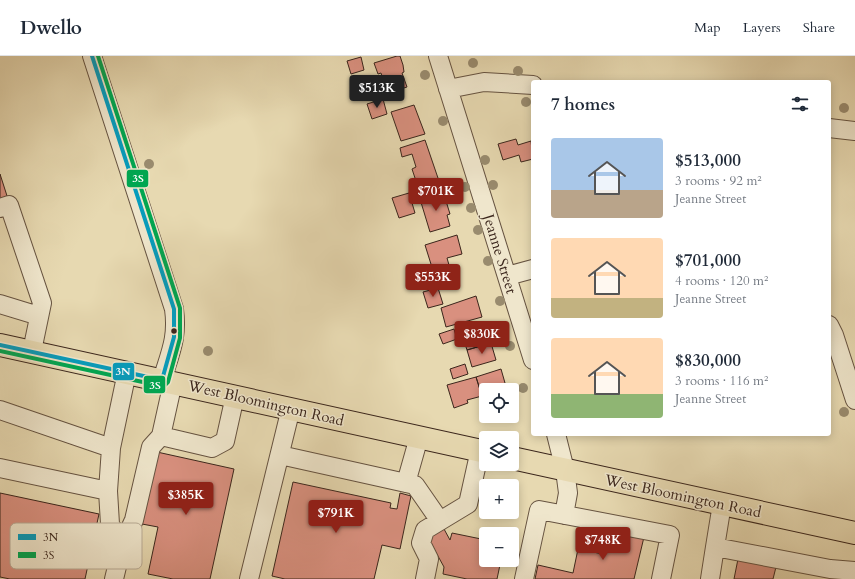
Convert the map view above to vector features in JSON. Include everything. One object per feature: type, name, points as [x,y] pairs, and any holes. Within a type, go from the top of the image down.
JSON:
[{"type":"main road","name":"West Bloomington Road","points":[[0,345],[479,450]]},
{"type":"main road","name":"West Bloomington Road","points":[[519,460],[855,533]]},
{"type":"street","points":[[92,56],[174,309],[176,322],[175,341],[161,436],[151,447],[133,523]]},
{"type":"street","name":"Jeanne Street","points":[[438,56],[531,354]]},
{"type":"street","points":[[448,89],[484,82],[531,85]]},
{"type":"street","points":[[831,128],[855,131]]},
{"type":"street","points":[[0,208],[9,205],[42,303],[32,351]]},
{"type":"street","points":[[507,276],[531,270]]},
{"type":"street","points":[[0,304],[39,316]]},
{"type":"street","points":[[831,329],[855,400]]},
{"type":"street","points":[[110,523],[108,491],[111,448],[127,372]]},
{"type":"street","points":[[161,436],[212,448],[225,441],[235,396]]},
{"type":"street","points":[[249,579],[291,408]]},
{"type":"street","points":[[0,410],[111,448]]},
{"type":"street","points":[[556,436],[565,470],[568,493],[564,515]]},
{"type":"street","points":[[406,483],[419,437]]},
{"type":"street","points":[[280,454],[415,485],[440,521]]},
{"type":"street","points":[[425,579],[429,560],[421,543],[425,530],[468,504],[479,465]]},
{"type":"street","points":[[0,468],[108,491]]},
{"type":"street","points":[[710,579],[722,504]]},
{"type":"street","points":[[524,579],[539,510],[670,536],[661,579]]},
{"type":"street","points":[[715,547],[830,569],[855,571]]},
{"type":"street","points":[[114,579],[116,569]]},
{"type":"building","points":[[400,56],[403,65],[404,72],[402,73],[407,87],[387,93],[381,73],[378,74],[374,63]]},
{"type":"building","points":[[361,57],[364,70],[351,74],[347,61]]},
{"type":"building","points":[[383,99],[387,114],[372,119],[367,104]]},
{"type":"building","points":[[414,105],[425,134],[401,141],[391,112]]},
{"type":"building","points":[[516,139],[518,145],[531,141],[531,160],[521,162],[519,155],[503,160],[498,144]]},
{"type":"building","points":[[425,140],[439,181],[418,187],[412,169],[416,167],[412,154],[402,157],[400,148]]},
{"type":"building","points":[[0,174],[8,199],[0,201]]},
{"type":"building","points":[[409,193],[415,213],[399,218],[392,198]]},
{"type":"building","points":[[439,193],[442,202],[446,201],[450,214],[447,215],[450,226],[430,232],[420,199]]},
{"type":"building","points":[[457,235],[462,254],[447,258],[451,272],[435,277],[425,245]]},
{"type":"building","points":[[438,288],[443,304],[428,308],[423,292]]},
{"type":"building","points":[[476,296],[482,317],[446,327],[441,308]]},
{"type":"building","points":[[485,325],[491,343],[467,350],[461,332]]},
{"type":"building","points":[[454,329],[457,339],[443,344],[439,334]]},
{"type":"building","points":[[491,343],[496,360],[472,367],[467,350]]},
{"type":"building","points":[[465,364],[468,374],[453,379],[450,369]]},
{"type":"building","points":[[501,369],[505,383],[479,383],[479,386],[476,377]]},
{"type":"building","points":[[476,377],[479,386],[479,397],[467,400],[468,403],[454,408],[447,385]]},
{"type":"building","points":[[157,452],[234,469],[210,579],[173,579],[148,574],[158,527],[142,524]]},
{"type":"building","points":[[293,482],[391,503],[390,508],[397,509],[400,493],[411,496],[400,549],[382,545],[374,579],[285,579],[272,576]]},
{"type":"building","points":[[0,493],[99,514],[97,523],[10,523],[10,569],[87,569],[85,579],[10,579],[0,577]]},
{"type":"building","points":[[444,529],[450,540],[452,533],[479,539],[479,567],[500,567],[497,579],[467,579],[443,574],[444,567],[428,538]]},
{"type":"building","points":[[609,529],[644,537],[634,579],[535,579],[538,565],[573,573],[578,549],[603,554]]},
{"type":"building","points":[[738,559],[776,567],[773,579],[734,579]]},
{"type":"transit line","name":"3N","points":[[0,345],[162,380],[174,337],[174,309],[92,56]]},
{"type":"transit line","name":"3S","points":[[0,351],[161,386],[168,382],[180,338],[180,308],[98,56]]}]
